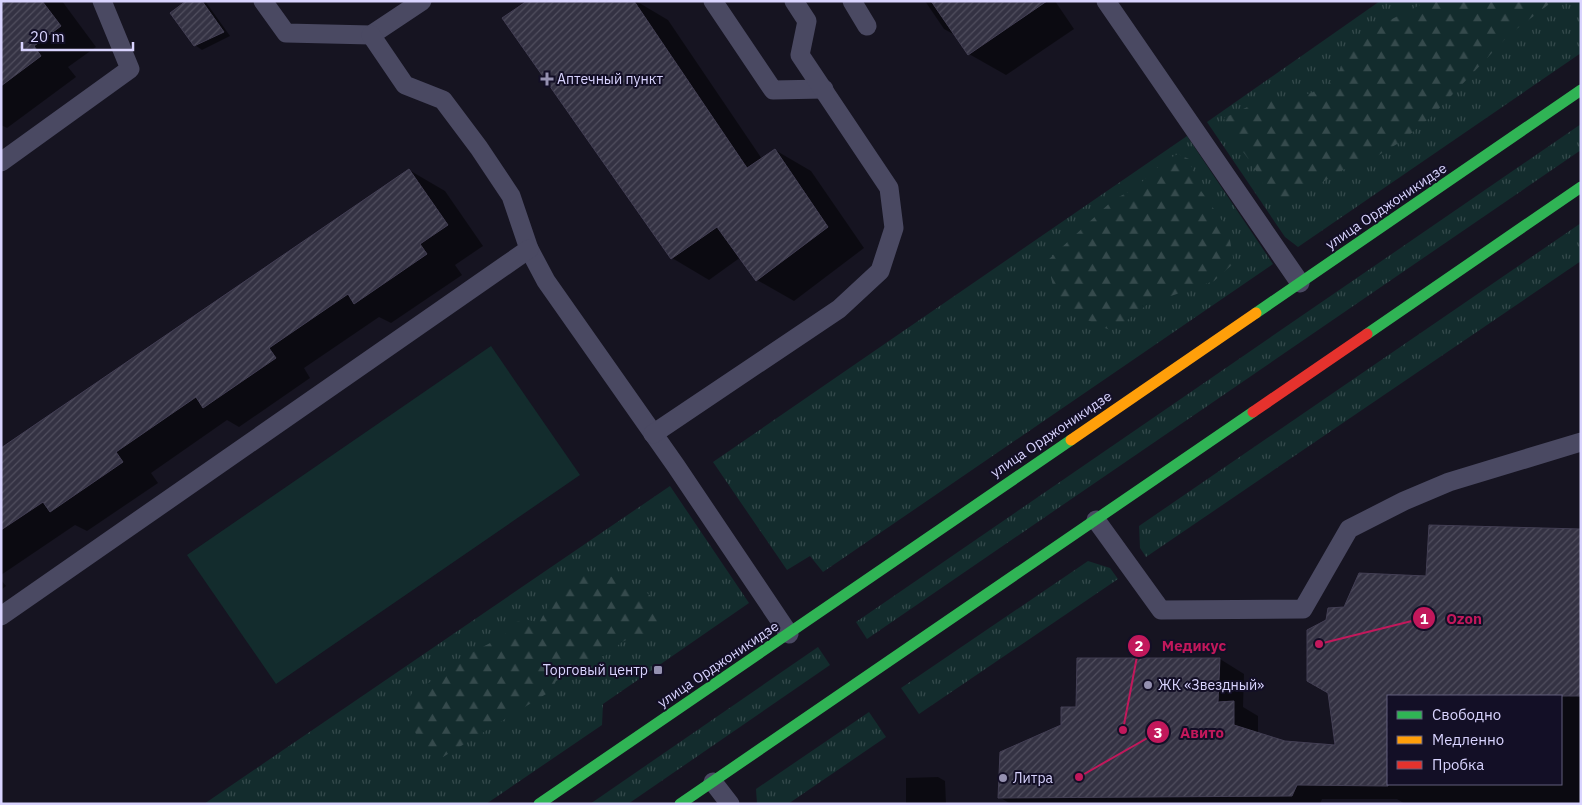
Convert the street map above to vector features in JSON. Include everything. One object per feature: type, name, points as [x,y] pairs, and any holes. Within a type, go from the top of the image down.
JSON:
[{"type":"street","name":"улица Орджоникидзе","points":[[539,804],[1581,90]]},
{"type":"street","points":[[680,804],[1581,186]]},
{"type":"lane","points":[[1,162],[130,69],[102,1]]},
{"type":"lane","points":[[263,1],[286,33],[372,36],[422,1]]},
{"type":"lane","points":[[713,1],[773,90],[824,89]]},
{"type":"lane","points":[[653,434],[839,309],[880,271],[894,228],[889,188],[800,56],[807,20],[794,1]]},
{"type":"lane","points":[[852,1],[867,26]]},
{"type":"lane","points":[[1106,1],[1300,283]]},
{"type":"lane","points":[[372,36],[406,85],[443,100],[463,127],[511,196],[529,249],[546,280],[788,634]]},
{"type":"lane","points":[[1,616],[529,249]]},
{"type":"lane","points":[[1096,520],[1161,610],[1303,609],[1349,529],[1404,501],[1450,482],[1581,442]]},
{"type":"lane","points":[[713,782],[730,804]]},
{"type":"green space","points":[[1380,1],[1581,1],[1581,53],[1298,247],[1285,237],[1207,122]]},
{"type":"green space","points":[[1428,1],[1553,1],[1509,35],[1432,116],[1402,141],[1377,156],[1343,170],[1296,198],[1285,201],[1270,199],[1254,167],[1232,138],[1224,118],[1258,102],[1286,99],[1311,93],[1327,85],[1338,73],[1354,42],[1388,21]]},
{"type":"green space","points":[[1581,124],[1581,150],[867,639],[856,622]]},
{"type":"green space","points":[[1187,136],[1273,264],[823,572],[810,556],[787,570],[713,462]]},
{"type":"green space","points":[[1178,154],[1189,159],[1199,188],[1228,229],[1234,263],[1214,281],[1148,304],[1122,324],[1110,330],[1088,321],[1073,312],[1057,296],[1047,261],[1113,200],[1134,189],[1166,160]]},
{"type":"green space","points":[[1581,223],[1581,261],[1146,557],[1140,548],[1139,526]]},
{"type":"green space","points":[[491,346],[580,475],[276,684],[187,555]]},
{"type":"green space","points":[[670,486],[749,603],[603,704],[602,725],[486,804],[204,804]]},
{"type":"green space","points":[[1088,561],[1110,568],[1118,579],[919,714],[901,688]]},
{"type":"green space","points":[[599,573],[633,585],[650,595],[658,608],[657,632],[644,638],[633,637],[622,642],[605,656],[592,656],[582,667],[556,681],[551,691],[443,757],[422,745],[410,723],[409,698],[414,690],[438,678],[453,662],[504,636],[513,623],[525,619],[539,623],[555,593],[568,578]]},
{"type":"green space","points":[[818,647],[830,665],[628,804],[590,804]]},
{"type":"green space","points":[[869,712],[886,737],[788,804],[757,804],[756,789]]},
{"type":"building","points":[[1,1],[42,1],[61,26],[34,46],[41,56],[1,86]]},
{"type":"building","points":[[186,1],[202,1],[224,32],[194,46],[170,13]]},
{"type":"building","points":[[527,1],[634,1],[747,168],[775,149],[828,227],[756,281],[717,227],[671,259],[502,18]]},
{"type":"building","points":[[931,1],[1047,1],[968,55]]},
{"type":"building","points":[[409,169],[448,225],[420,244],[427,254],[354,304],[348,294],[269,348],[276,358],[203,408],[196,397],[116,452],[123,462],[50,512],[43,502],[1,530],[1,448]]},
{"type":"building","name":"ЖК «Звездный»","points":[[1429,525],[1581,529],[1581,696],[1387,695],[1388,786],[1297,785],[1292,796],[998,798],[1000,752],[1061,725],[1061,707],[1076,707],[1077,658],[1220,658],[1218,702],[1234,701],[1234,725],[1285,741],[1335,745],[1328,693],[1307,681],[1307,630],[1326,620],[1328,608],[1344,607],[1359,573],[1426,576]]},
{"type":"traffic: fast","points":[[1256,313],[1581,90]]},
{"type":"traffic: fast","points":[[1367,334],[1581,187]]},
{"type":"traffic: fast","points":[[680,804],[1253,412]]},
{"type":"traffic: fast","points":[[539,804],[1071,440]]},
{"type":"traffic: slow","points":[[1071,440],[1256,313]]},
{"type":"traffic: jam","points":[[1253,412],[1367,334]]},
{"type":"place","name":"Аптечный пункт","points":[[547,79]]},
{"type":"place","name":"Ozon","points":[[1319,644]]},
{"type":"place","name":"Торговый центр","points":[[658,670]]},
{"type":"place","name":"ЖК «Звездный»","points":[[1148,685]]},
{"type":"place","name":"Медикус","points":[[1123,730]]},
{"type":"place","name":"Авито","points":[[1079,777]]},
{"type":"place","name":"Литра","points":[[1003,778]]}]
